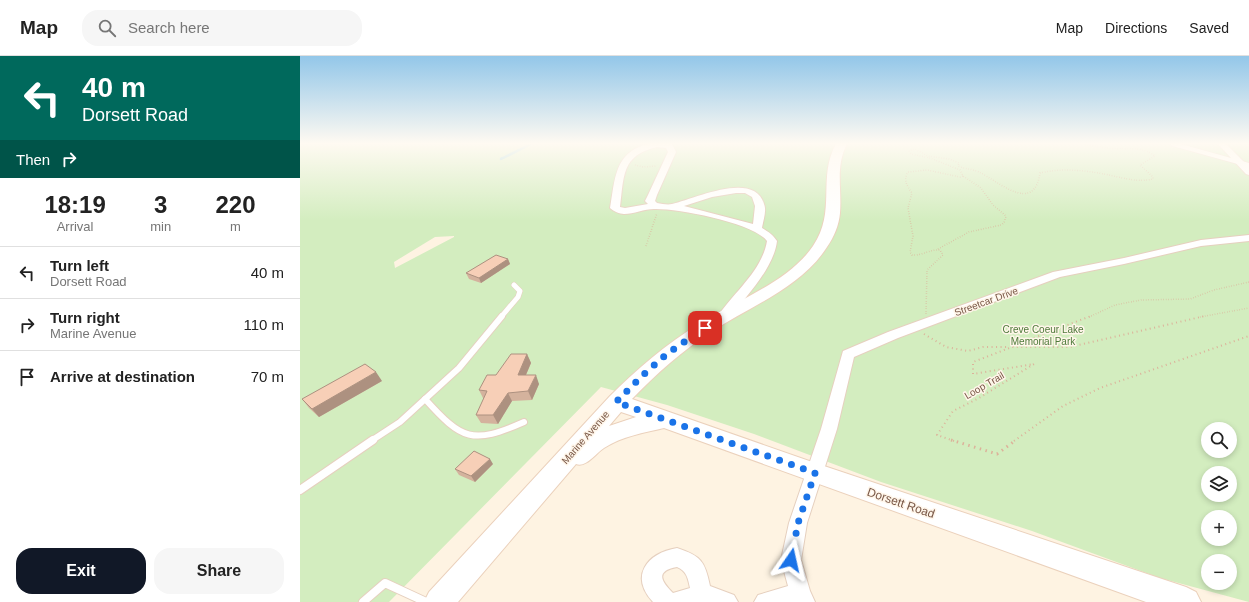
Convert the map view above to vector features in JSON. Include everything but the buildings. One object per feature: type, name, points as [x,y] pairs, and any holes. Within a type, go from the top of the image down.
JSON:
[{"type":"main road","name":"Marine Avenue","points":[[439,602],[616,402],[643,375],[668,353],[724,316],[761,295],[799,270],[808,262],[826,237],[833,212],[835,169]]},
{"type":"main road","name":"Dorsett Road","points":[[616,402],[1186,602]]},
{"type":"main road","points":[[515,517],[532,510],[584,451],[598,441],[619,431],[666,419]]},
{"type":"street","points":[[621,169],[615,208],[624,211],[656,206],[701,212],[757,229],[770,236],[772,240],[767,259],[724,316]]},
{"type":"street","points":[[656,206],[650,201],[654,188],[665,169]]},
{"type":"street","points":[[670,207],[738,189],[748,190],[756,195],[761,205],[757,229]]},
{"type":"street","name":"Streetcar Drive","points":[[815,473],[829,429],[848,354],[893,335],[1057,274],[1124,261],[1201,243],[1249,238]]},
{"type":"street","points":[[765,602],[802,598],[791,560],[798,523],[815,473]]},
{"type":"street","points":[[667,602],[660,597],[653,587],[652,576],[656,567],[663,560],[671,557],[680,558],[693,565],[700,577],[701,593]]},
{"type":"street","points":[[677,602],[690,600],[701,593]]},
{"type":"street","points":[[701,593],[727,602]]},
{"type":"lane","points":[[300,490],[400,422],[459,368],[518,297],[520,291],[514,285]]},
{"type":"lane","points":[[425,399],[439,415],[456,428],[473,436],[505,430],[524,422]]},
{"type":"lane","points":[[363,602],[385,583],[426,602]]},
{"type":"path","points":[[959,169],[963,176],[981,188],[993,205],[1006,216],[1004,223],[999,226],[974,231],[956,238],[937,250],[916,256],[912,255],[910,252],[913,236],[908,208],[912,193],[905,181],[905,177],[908,172],[919,170],[932,171],[960,177],[963,176]]},
{"type":"path","points":[[969,169],[977,171],[1017,193],[1026,193],[1034,190],[1039,182],[1040,173],[1055,170],[1096,173],[1139,181],[1153,179],[1144,169]]},
{"type":"path","points":[[646,246],[656,206]]},
{"type":"path","points":[[1012,347],[1073,324],[1115,305],[1142,300],[1190,299],[1214,290],[1249,282]]},
{"type":"path","name":"Loop Trail","points":[[1249,308],[1192,318],[1070,347],[1012,347],[973,362],[973,374],[992,372],[1022,364],[1034,364],[979,398],[953,411],[937,435],[966,446],[997,454],[1063,406],[1100,388],[1249,336]]},
{"type":"green space","name":"Creve Coeur Lake Memorial Park","points":[[300,169],[1249,169],[1249,602],[1204,590],[1237,590],[1237,554],[1201,554],[1201,589],[1160,578],[1032,531],[881,482],[754,434],[667,405],[601,387],[389,602],[300,602]],"holes":[[[435,237],[454,237],[395,268],[394,262]]]},
{"type":"route","points":[[705,328],[668,353],[616,402],[815,473],[798,523],[791,560]]}]
